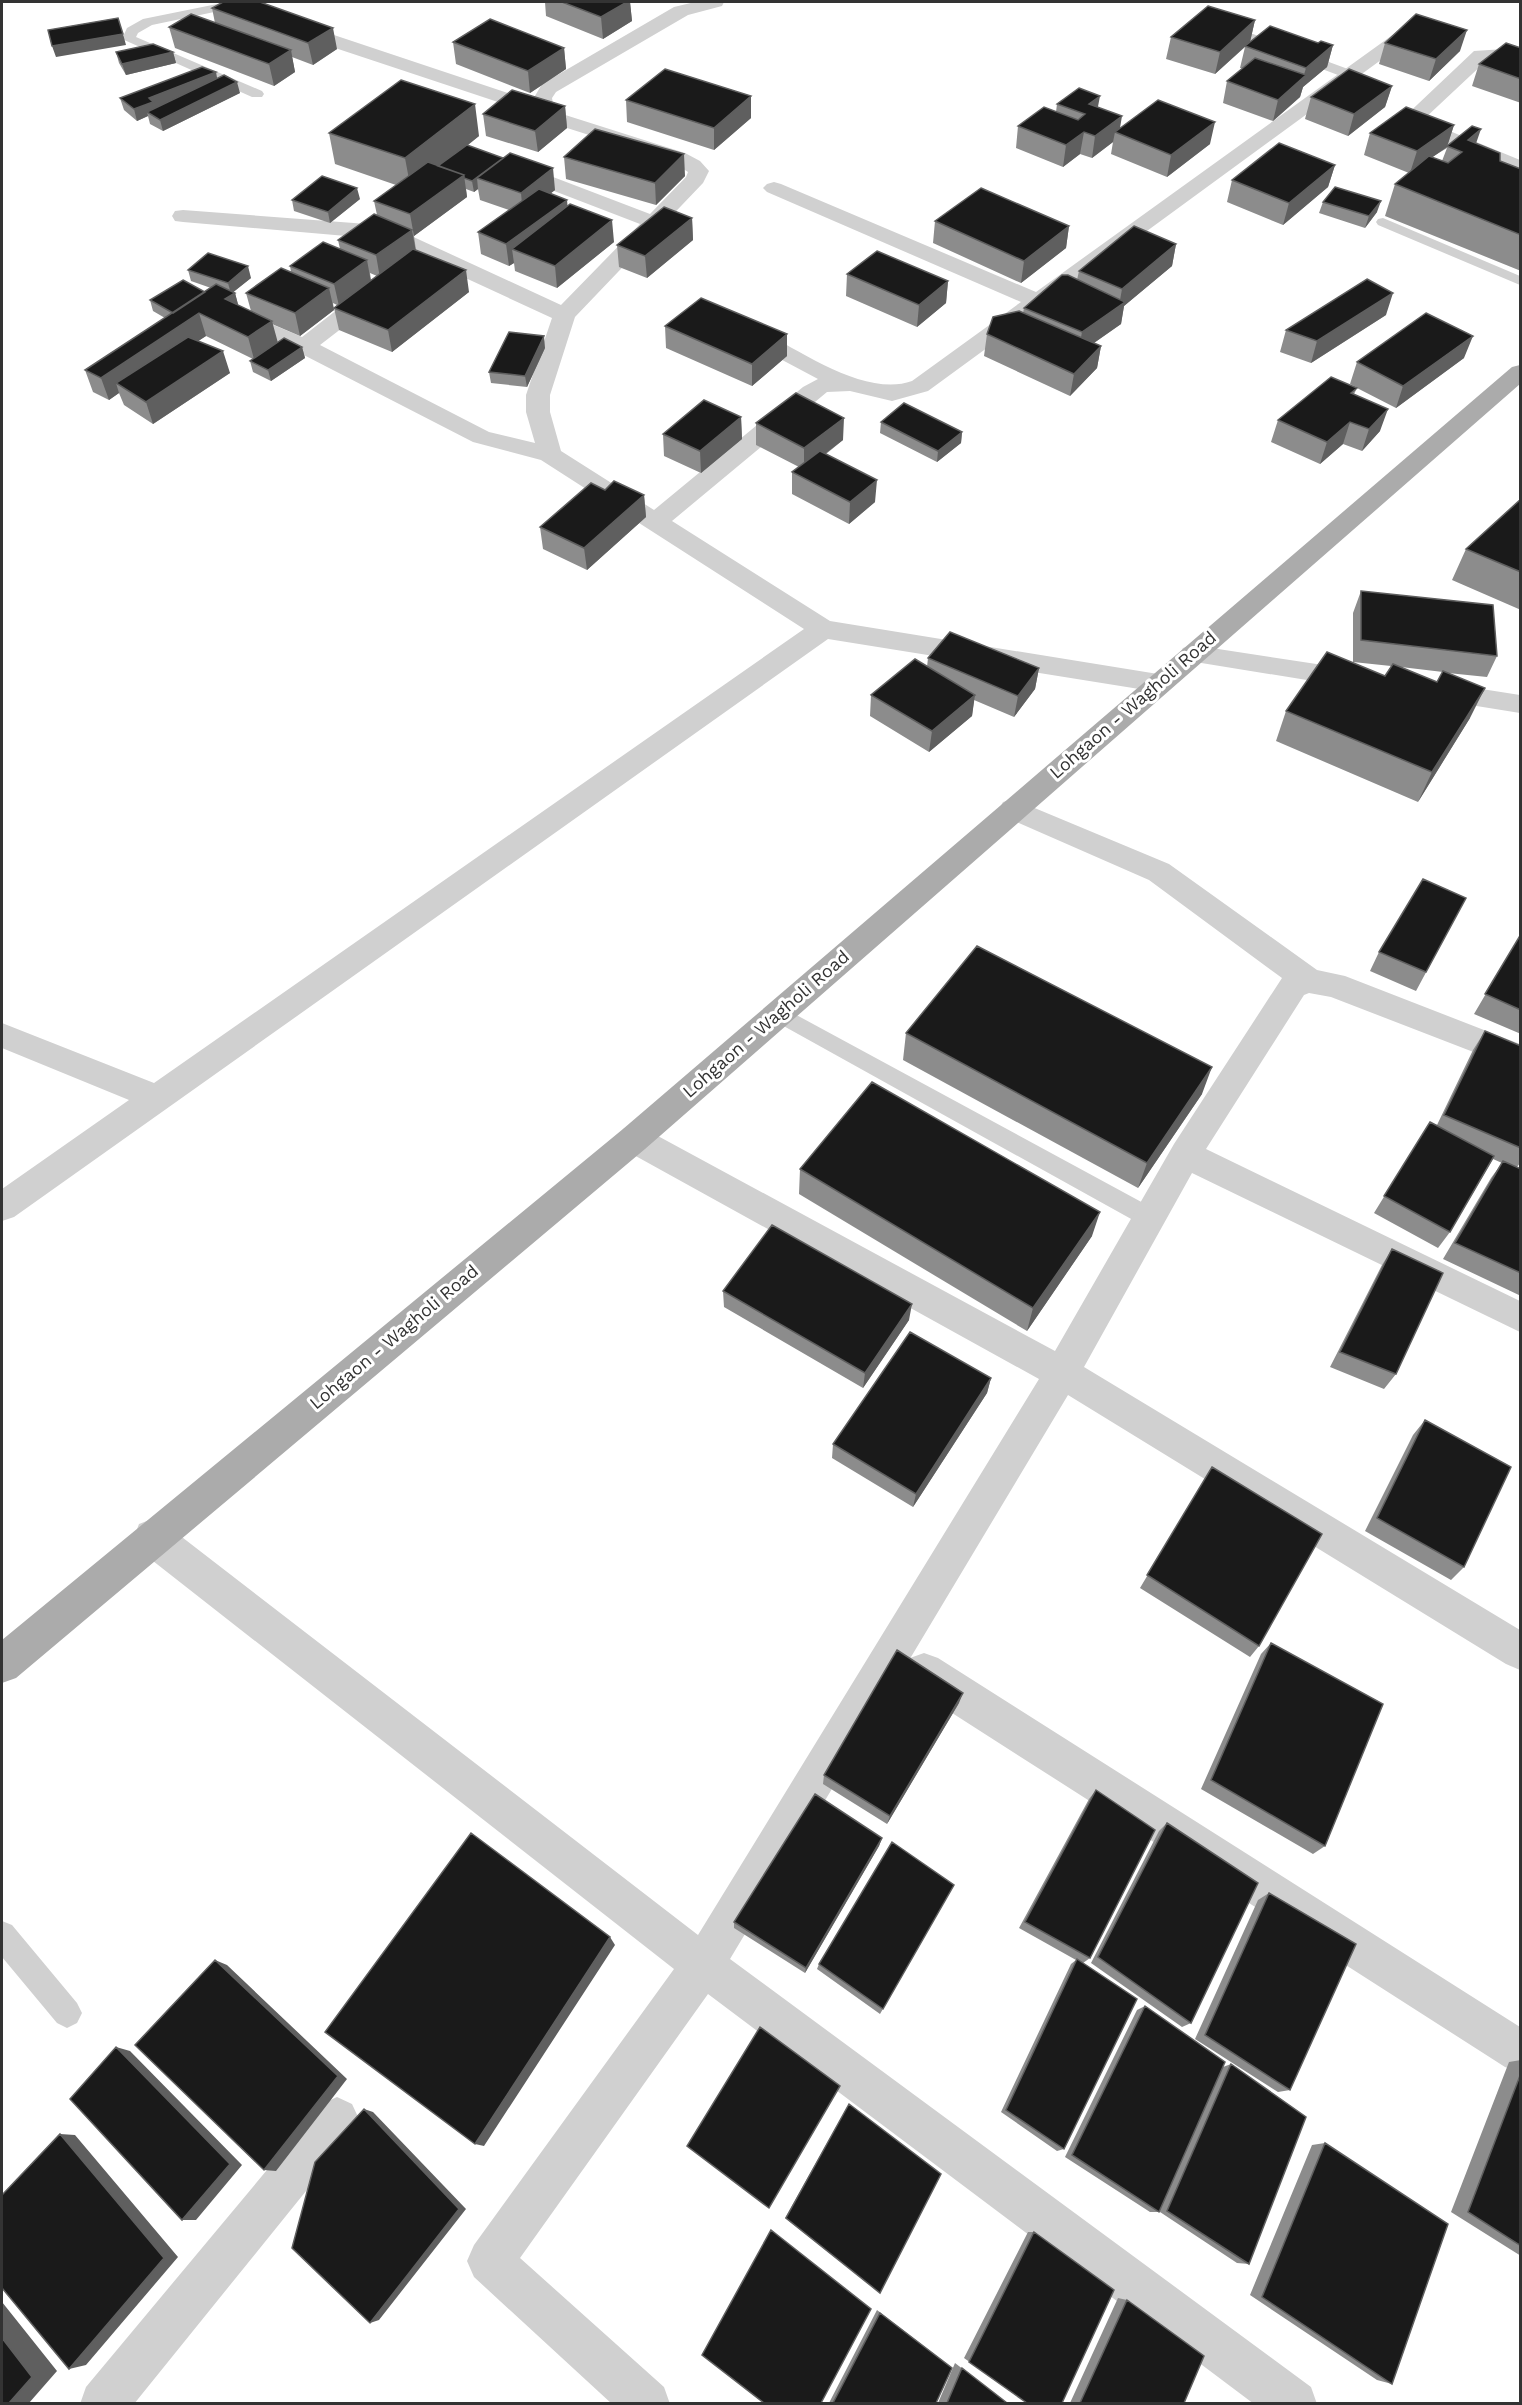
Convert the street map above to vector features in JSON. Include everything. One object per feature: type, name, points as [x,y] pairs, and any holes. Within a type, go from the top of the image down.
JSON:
[{"type":"main road","name":"Lohgaon - Wagholi Road","points":[[2,1664],[634,1138],[1158,683],[1521,372]]},
{"type":"street","points":[[253,2],[268,15],[300,30],[678,158],[693,165],[699,171],[696,179],[564,315],[538,395],[538,412],[550,456]]},
{"type":"street","points":[[544,111],[542,98],[549,88],[681,11],[715,2]]},
{"type":"street","points":[[657,521],[811,392],[827,384],[845,384],[890,395],[906,393],[920,386],[1412,30]]},
{"type":"street","points":[[1521,54],[1480,54],[1409,122],[1521,167]]},
{"type":"street","points":[[502,164],[653,222]]},
{"type":"street","points":[[774,188],[1038,301]]},
{"type":"street","points":[[183,216],[386,233],[564,315]]},
{"type":"street","points":[[408,266],[427,252]]},
{"type":"street","points":[[304,346],[389,280]]},
{"type":"street","points":[[243,319],[304,346],[481,437],[550,456],[657,521],[823,629],[1158,683]]},
{"type":"street","points":[[730,324],[845,384]]},
{"type":"street","points":[[2,1207],[823,629]]},
{"type":"street","points":[[1192,654],[1380,683]]},
{"type":"street","points":[[1415,688],[1521,704]]},
{"type":"street","points":[[1013,809],[1159,872],[1309,981]]},
{"type":"street","points":[[647,2403],[490,2260],[703,1965],[1062,1373],[1185,1154],[1293,986],[1309,981],[1334,985],[1521,1057]]},
{"type":"street","points":[[2,1035],[157,1098]]},
{"type":"street","points":[[634,1138],[1062,1373],[1521,1651]]},
{"type":"street","points":[[1185,1154],[1521,1317]]},
{"type":"street","points":[[152,1537],[703,1965],[1294,2403]]},
{"type":"street","points":[[892,1651],[1521,2052]]},
{"type":"street","points":[[103,2403],[337,2119]]},
{"type":"lane","points":[[243,2],[148,22],[132,31],[129,39],[256,94]]},
{"type":"lane","points":[[1223,27],[1351,75]]},
{"type":"lane","points":[[1383,222],[1521,281]]},
{"type":"lane","points":[[778,1013],[1150,1218]]},
{"type":"lane","points":[[2,1935],[68,2013]]},
{"type":"building","points":[[223,2],[260,2],[333,28],[308,43],[212,8]]},
{"type":"building","points":[[562,2],[627,2],[601,17]]},
{"type":"building","points":[[1208,6],[1255,20],[1220,52],[1171,37]]},
{"type":"building","points":[[191,14],[291,50],[269,64],[169,27]]},
{"type":"building","points":[[1416,14],[1467,30],[1436,59],[1385,43]]},
{"type":"building","points":[[118,18],[123,34],[52,46],[48,30]]},
{"type":"building","points":[[490,19],[564,48],[528,71],[453,42]]},
{"type":"building","points":[[1270,26],[1318,43],[1321,41],[1333,45],[1306,68],[1245,46]]},
{"type":"building","points":[[1506,43],[1521,48],[1521,79],[1479,64]]},
{"type":"building","points":[[153,44],[173,52],[122,64],[116,52]]},
{"type":"building","points":[[1255,58],[1306,75],[1278,100],[1227,81]]},
{"type":"building","points":[[202,67],[216,72],[149,98],[153,102],[134,109],[120,98]]},
{"type":"building","points":[[665,69],[751,96],[714,128],[626,100]]},
{"type":"building","points":[[1349,69],[1392,86],[1354,114],[1311,97]]},
{"type":"building","points":[[224,75],[237,82],[160,120],[147,112]]},
{"type":"building","points":[[401,80],[475,104],[405,158],[329,133]]},
{"type":"building","points":[[1079,88],[1100,96],[1089,104],[1122,116],[1095,136],[1084,132],[1066,145],[1018,126],[1044,107],[1078,120],[1085,114],[1057,104]]},
{"type":"building","points":[[512,90],[565,106],[535,131],[483,114]]},
{"type":"building","points":[[1158,100],[1215,122],[1171,155],[1115,132]]},
{"type":"building","points":[[1406,107],[1454,125],[1417,151],[1370,133]]},
{"type":"building","points":[[1472,126],[1481,129],[1468,140],[1500,153],[1500,161],[1521,169],[1521,235],[1395,184],[1429,156],[1448,163],[1462,152],[1447,146]]},
{"type":"building","points":[[595,129],[684,154],[655,183],[564,157]]},
{"type":"building","points":[[1279,143],[1335,165],[1289,203],[1232,180]]},
{"type":"building","points":[[467,145],[503,158],[472,181],[464,178],[464,175],[438,166]]},
{"type":"building","points":[[510,153],[553,168],[521,193],[477,178]]},
{"type":"building","points":[[428,162],[464,175],[410,214],[374,201]]},
{"type":"building","points":[[322,176],[357,188],[328,212],[292,200]]},
{"type":"building","points":[[1335,187],[1381,201],[1369,216],[1323,202]]},
{"type":"building","points":[[981,188],[1069,226],[1024,261],[935,221]]},
{"type":"building","points":[[539,189],[567,200],[506,244],[478,232]]},
{"type":"building","points":[[570,204],[612,220],[555,266],[512,249]]},
{"type":"building","points":[[664,207],[692,218],[645,256],[617,245]]},
{"type":"building","points":[[374,214],[412,230],[376,255],[338,240]]},
{"type":"building","points":[[1134,226],[1176,244],[1122,289],[1079,271]]},
{"type":"building","points":[[323,242],[367,260],[334,284],[290,266]]},
{"type":"building","points":[[413,249],[466,270],[388,330],[334,308]]},
{"type":"building","points":[[877,251],[948,281],[919,305],[847,274]]},
{"type":"building","points":[[208,253],[248,266],[228,283],[188,270]]},
{"type":"building","points":[[281,268],[329,288],[295,313],[246,293]]},
{"type":"building","points":[[1062,275],[1068,275],[1125,302],[1082,332],[1024,308]]},
{"type":"building","points":[[1367,279],[1393,293],[1317,341],[1286,330]]},
{"type":"building","points":[[183,280],[205,292],[173,313],[150,300]]},
{"type":"building","points":[[216,284],[235,293],[225,299],[272,321],[248,337],[199,313],[101,378],[85,370]]},
{"type":"building","points":[[701,298],[787,334],[752,364],[665,326]]},
{"type":"building","points":[[1019,311],[1101,346],[1074,374],[987,334],[993,317]]},
{"type":"building","points":[[1426,313],[1473,336],[1403,386],[1357,362]]},
{"type":"building","points":[[509,332],[544,336],[525,376],[489,372]]},
{"type":"building","points":[[188,337],[223,351],[146,402],[116,383]]},
{"type":"building","points":[[284,338],[302,347],[268,370],[250,361]]},
{"type":"building","points":[[1331,377],[1357,388],[1351,393],[1388,409],[1369,429],[1350,422],[1327,442],[1278,420]]},
{"type":"building","points":[[796,393],[844,418],[804,448],[756,423]]},
{"type":"building","points":[[704,400],[741,417],[700,451],[663,434]]},
{"type":"building","points":[[904,403],[962,432],[938,451],[881,422]]},
{"type":"building","points":[[820,451],[877,480],[850,502],[792,472]]},
{"type":"building","points":[[614,481],[644,495],[584,548],[540,527],[591,483],[605,490]]},
{"type":"building","points":[[1521,499],[1521,572],[1466,549]]},
{"type":"building","points":[[1361,591],[1493,605],[1497,656],[1361,640]]},
{"type":"building","points":[[950,632],[1039,668],[1018,696],[928,658]]},
{"type":"building","points":[[1327,652],[1385,676],[1393,664],[1437,682],[1443,671],[1485,688],[1432,772],[1286,711]]},
{"type":"building","points":[[915,659],[975,695],[932,731],[871,695]]},
{"type":"building","points":[[1423,879],[1466,898],[1426,972],[1379,952]]},
{"type":"building","points":[[1521,934],[1521,1010],[1485,994]]},
{"type":"building","points":[[977,946],[1212,1067],[1147,1163],[906,1033]]},
{"type":"building","points":[[1485,1031],[1521,1046],[1521,1148],[1444,1115]]},
{"type":"building","points":[[872,1082],[1100,1212],[1033,1308],[800,1169]]},
{"type":"building","points":[[1430,1122],[1494,1156],[1450,1232],[1384,1196]]},
{"type":"building","points":[[1503,1161],[1521,1169],[1521,1273],[1455,1243]]},
{"type":"building","points":[[772,1225],[912,1304],[865,1373],[723,1291]]},
{"type":"building","points":[[1392,1249],[1443,1273],[1396,1374],[1340,1352]]},
{"type":"building","points":[[910,1332],[991,1378],[916,1494],[833,1444]]},
{"type":"building","points":[[1425,1420],[1511,1467],[1464,1567],[1377,1518]]},
{"type":"building","points":[[1212,1467],[1322,1534],[1259,1646],[1147,1575]]},
{"type":"building","points":[[1271,1643],[1383,1704],[1325,1846],[1211,1780]]},
{"type":"building","points":[[897,1650],[963,1693],[890,1816],[824,1775]]},
{"type":"building","points":[[1096,1790],[1155,1830],[1090,1958],[1025,1922]]},
{"type":"building","points":[[815,1794],[882,1838],[806,1968],[734,1922]]},
{"type":"building","points":[[1167,1823],[1258,1883],[1191,2023],[1098,1957]]},
{"type":"building","points":[[471,1833],[610,1937],[475,2144],[325,2032]]},
{"type":"building","points":[[892,1842],[954,1885],[883,2009],[819,1964]]},
{"type":"building","points":[[1269,1893],[1356,1944],[1290,2090],[1205,2035]]},
{"type":"building","points":[[1077,1959],[1137,1999],[1064,2149],[1006,2110]]},
{"type":"building","points":[[215,1960],[338,2076],[264,2170],[135,2045]]},
{"type":"building","points":[[1145,2006],[1225,2062],[1159,2212],[1072,2155]]},
{"type":"building","points":[[760,2027],[840,2086],[769,2208],[687,2146]]},
{"type":"building","points":[[116,2047],[230,2164],[182,2220],[70,2099]]},
{"type":"building","points":[[1231,2064],[1306,2117],[1249,2264],[1167,2211]]},
{"type":"building","points":[[1521,2073],[1521,2246],[1468,2212]]},
{"type":"building","points":[[849,2104],[941,2174],[880,2293],[786,2218]]},
{"type":"building","points":[[364,2109],[459,2209],[370,2323],[292,2248],[315,2162]]},
{"type":"building","points":[[60,2134],[164,2258],[69,2369],[2,2288],[2,2195]]},
{"type":"building","points":[[1325,2143],[1448,2224],[1392,2384],[1262,2297]]},
{"type":"building","points":[[771,2230],[871,2309],[821,2403],[764,2403],[702,2355]]},
{"type":"building","points":[[1034,2232],[1114,2290],[1062,2403],[1027,2403],[969,2362]]},
{"type":"building","points":[[1127,2300],[1204,2356],[1184,2403],[1080,2403]]},
{"type":"building","points":[[880,2313],[952,2368],[936,2403],[833,2403]]},
{"type":"building","points":[[2,2338],[32,2377],[9,2403],[2,2403]]},
{"type":"building","points":[[962,2368],[1007,2403],[947,2403]]}]
